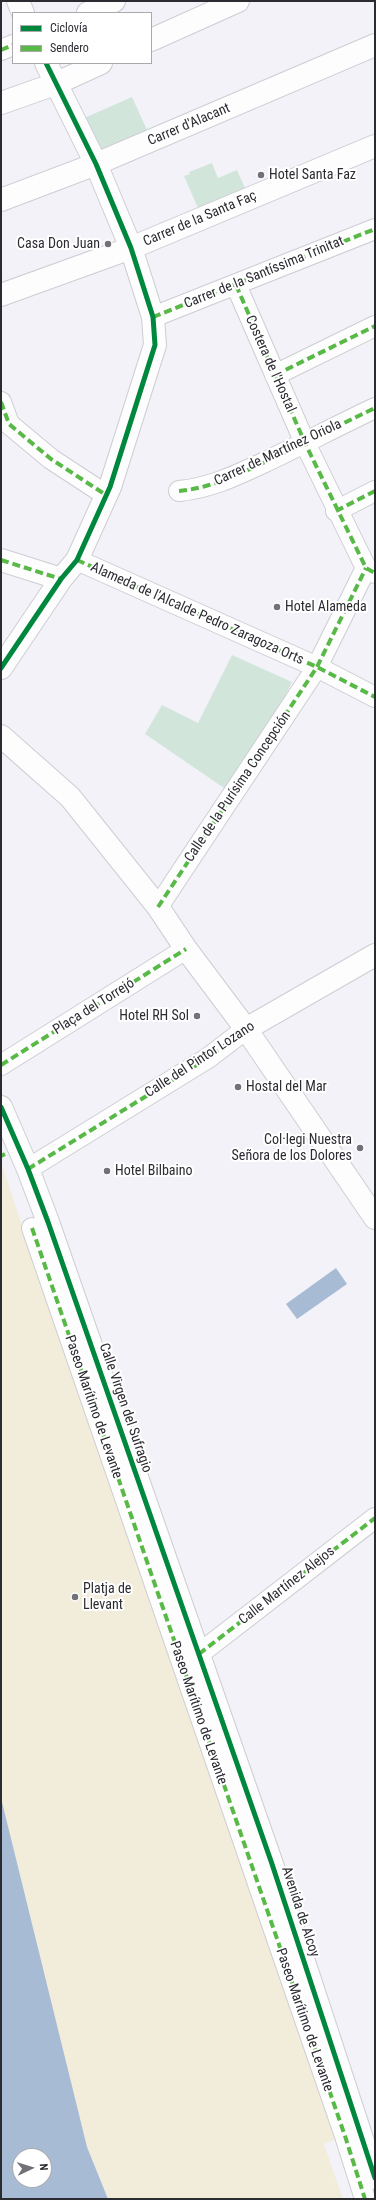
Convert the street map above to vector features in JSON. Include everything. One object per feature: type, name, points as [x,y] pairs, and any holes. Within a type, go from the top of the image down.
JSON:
[{"type":"street","points":[[18,1],[23,12]]},
{"type":"street","points":[[90,12],[114,1]]},
{"type":"street","points":[[152,40],[238,1]]},
{"type":"street","points":[[1,50],[12,45]]},
{"type":"street","name":"Carrer d'Alacant","points":[[1,200],[96,164],[375,45]]},
{"type":"street","points":[[1,668],[61,579],[77,560],[106,495],[155,346],[154,326],[131,248],[96,164],[55,84],[46,64]]},
{"type":"street","points":[[1,103],[55,84],[99,64]]},
{"type":"street","name":"Carrer de la Santa Faç","points":[[1,295],[131,248],[375,146]]},
{"type":"street","name":"Carrer de la Santíssima Trinitat","points":[[154,326],[236,285],[375,229]]},
{"type":"street","name":"Costera de l'Hostal","points":[[236,285],[336,511],[370,570]]},
{"type":"street","points":[[275,375],[375,326]]},
{"type":"street","points":[[1,402],[9,424],[51,459],[106,495]]},
{"type":"street","name":"Carrer de Martínez Oriola","points":[[180,491],[201,489],[223,481],[305,443],[375,408]]},
{"type":"street","points":[[336,511],[375,491]]},
{"type":"street","points":[[1,560],[61,579]]},
{"type":"street","name":"Alameda de l'Alcalde Pedro Zaragoza Orts","points":[[77,560],[317,667],[375,697]]},
{"type":"street","name":"Calle de la Purísima Concepción","points":[[158,907],[317,667],[370,570]]},
{"type":"street","points":[[1,736],[70,797],[158,907],[186,949],[246,1029],[375,1218]]},
{"type":"street","name":"Plaça del Torrejó","points":[[1,1065],[186,949]]},
{"type":"street","name":"Calle del Pintor Lozano","points":[[28,1169],[208,1058],[246,1029],[375,955]]},
{"type":"street","name":"Calle Virgen del Sufragio","points":[[1,1108],[28,1169],[199,1654]]},
{"type":"street","name":"Paseo Marítimo de Levante","points":[[32,1228],[345,2136],[365,2199]]},
{"type":"street","name":"Calle Martínez Alejos","points":[[199,1654],[375,1518]]},
{"type":"street","name":"Avenida de Alcoy","points":[[199,1654],[272,1864],[375,2178]]},
{"type":"green space","points":[[132,97],[147,130],[99,150],[82,119]]},
{"type":"green space","points":[[212,163],[218,178],[237,170],[245,188],[198,208],[184,176],[190,174],[189,172]]},
{"type":"green space","points":[[232,655],[292,682],[279,708],[227,790],[145,734],[162,705],[198,723]]},
{"type":"sand","name":"Platja de Llevant","points":[[1,1162],[60,1341],[337,2139],[324,2144],[343,2199],[108,2199],[87,2147],[1,1854]]},
{"type":"water","points":[[336,1268],[347,1284],[297,1319],[286,1304]]},
{"type":"water","points":[[1,1798],[87,2147],[108,2199],[1,2199]]},
{"type":"marked path","points":[[1,50],[12,45]]},
{"type":"marked path","points":[[153,317],[375,229]]},
{"type":"marked path","points":[[236,285],[305,443],[366,568],[375,573]]},
{"type":"marked path","points":[[275,375],[375,326]]},
{"type":"marked path","points":[[1,402],[9,424],[51,459],[106,495]]},
{"type":"marked path","points":[[179,491],[201,487],[232,477],[375,408]]},
{"type":"marked path","points":[[336,511],[375,491]]},
{"type":"marked path","points":[[1,560],[61,579]]},
{"type":"marked path","points":[[77,560],[317,667],[375,697]]},
{"type":"marked path","points":[[158,907],[317,667],[366,568]]},
{"type":"marked path","points":[[1,1065],[186,949]]},
{"type":"marked path","points":[[28,1169],[208,1058],[246,1029]]},
{"type":"marked path","points":[[1,1156],[5,1154]]},
{"type":"marked path","points":[[32,1228],[345,2136],[365,2199]]},
{"type":"marked path","points":[[199,1654],[375,1518]]},
{"type":"cycle path","points":[[1,668],[61,579],[77,560],[110,487],[155,345],[153,317],[131,248],[96,164],[46,64]]},
{"type":"cycle path","points":[[1,1107],[28,1169],[48,1222],[272,1864],[375,2178]]},
{"type":"place","name":"Hotel Santa Faz","points":[[261,175]]},
{"type":"place","name":"Casa Don Juan","points":[[108,244]]},
{"type":"place","name":"Hotel Alameda","points":[[277,607]]},
{"type":"place","name":"Hotel RH Sol","points":[[197,1016]]},
{"type":"place","name":"Hostal del Mar","points":[[238,1087]]},
{"type":"place","name":"Col·legi Nuestra Señora de los Dolores","points":[[360,1148]]},
{"type":"place","name":"Hotel Bilbaino","points":[[107,1171]]},
{"type":"place","name":"Platja de Llevant","points":[[75,1597]]}]
